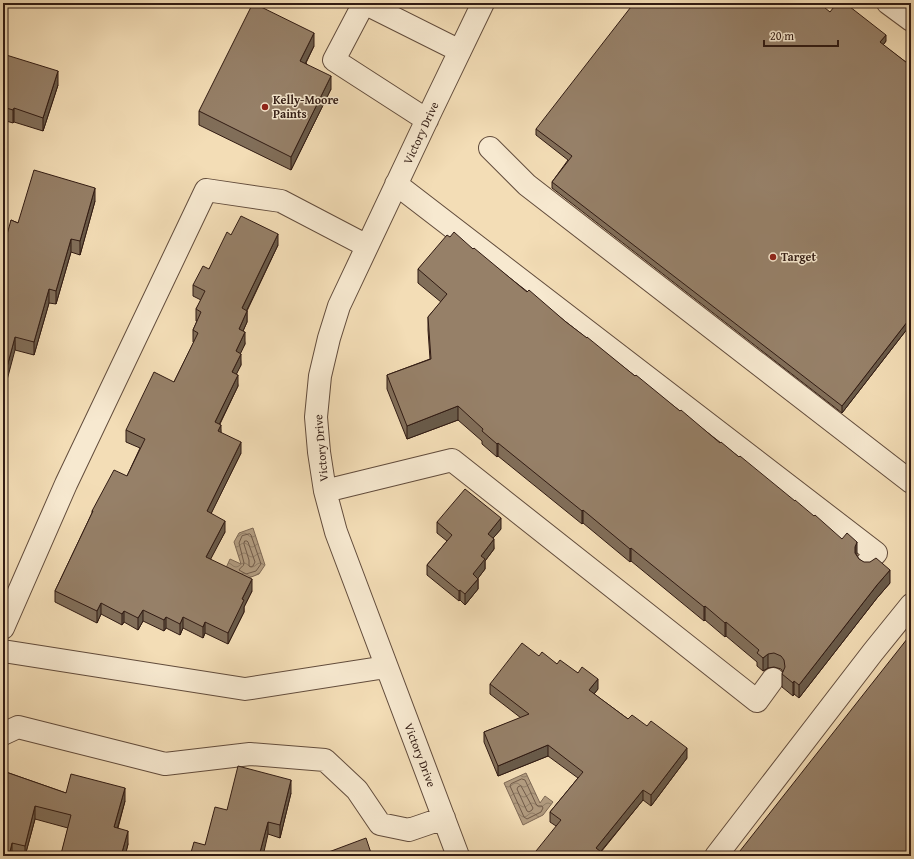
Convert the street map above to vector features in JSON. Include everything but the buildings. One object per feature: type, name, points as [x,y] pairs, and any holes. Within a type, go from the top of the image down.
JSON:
[{"type":"street","points":[[427,120],[334,60],[364,3],[460,51]]},
{"type":"street","name":"Victory Drive","points":[[458,856],[336,532],[325,491],[319,452],[316,417],[320,376],[329,338],[339,306],[483,3]]},
{"type":"street","points":[[888,3],[911,20]]},
{"type":"street","points":[[490,148],[527,186],[911,482]]},
{"type":"street","points":[[396,184],[876,553],[867,564]]},
{"type":"street","points":[[3,628],[66,484],[206,190],[281,201],[367,246]]},
{"type":"street","points":[[325,491],[452,460],[757,701],[773,679]]},
{"type":"street","points":[[716,856],[911,605]]},
{"type":"street","points":[[3,651],[245,689],[386,667]]},
{"type":"street","points":[[3,734],[18,727],[165,764],[250,754],[324,760],[357,790],[380,824],[409,830],[444,818]]},
{"type":"water","points":[[253,528],[265,565],[259,574],[246,579],[226,568],[230,559],[241,564],[234,542],[239,533]]},
{"type":"water","points":[[526,773],[540,803],[545,796],[553,802],[543,815],[523,825],[504,783]]},
{"type":"place","name":"Kelly-Moore Paints","points":[[265,107]]},
{"type":"place","name":"Target","points":[[773,257]]}]
